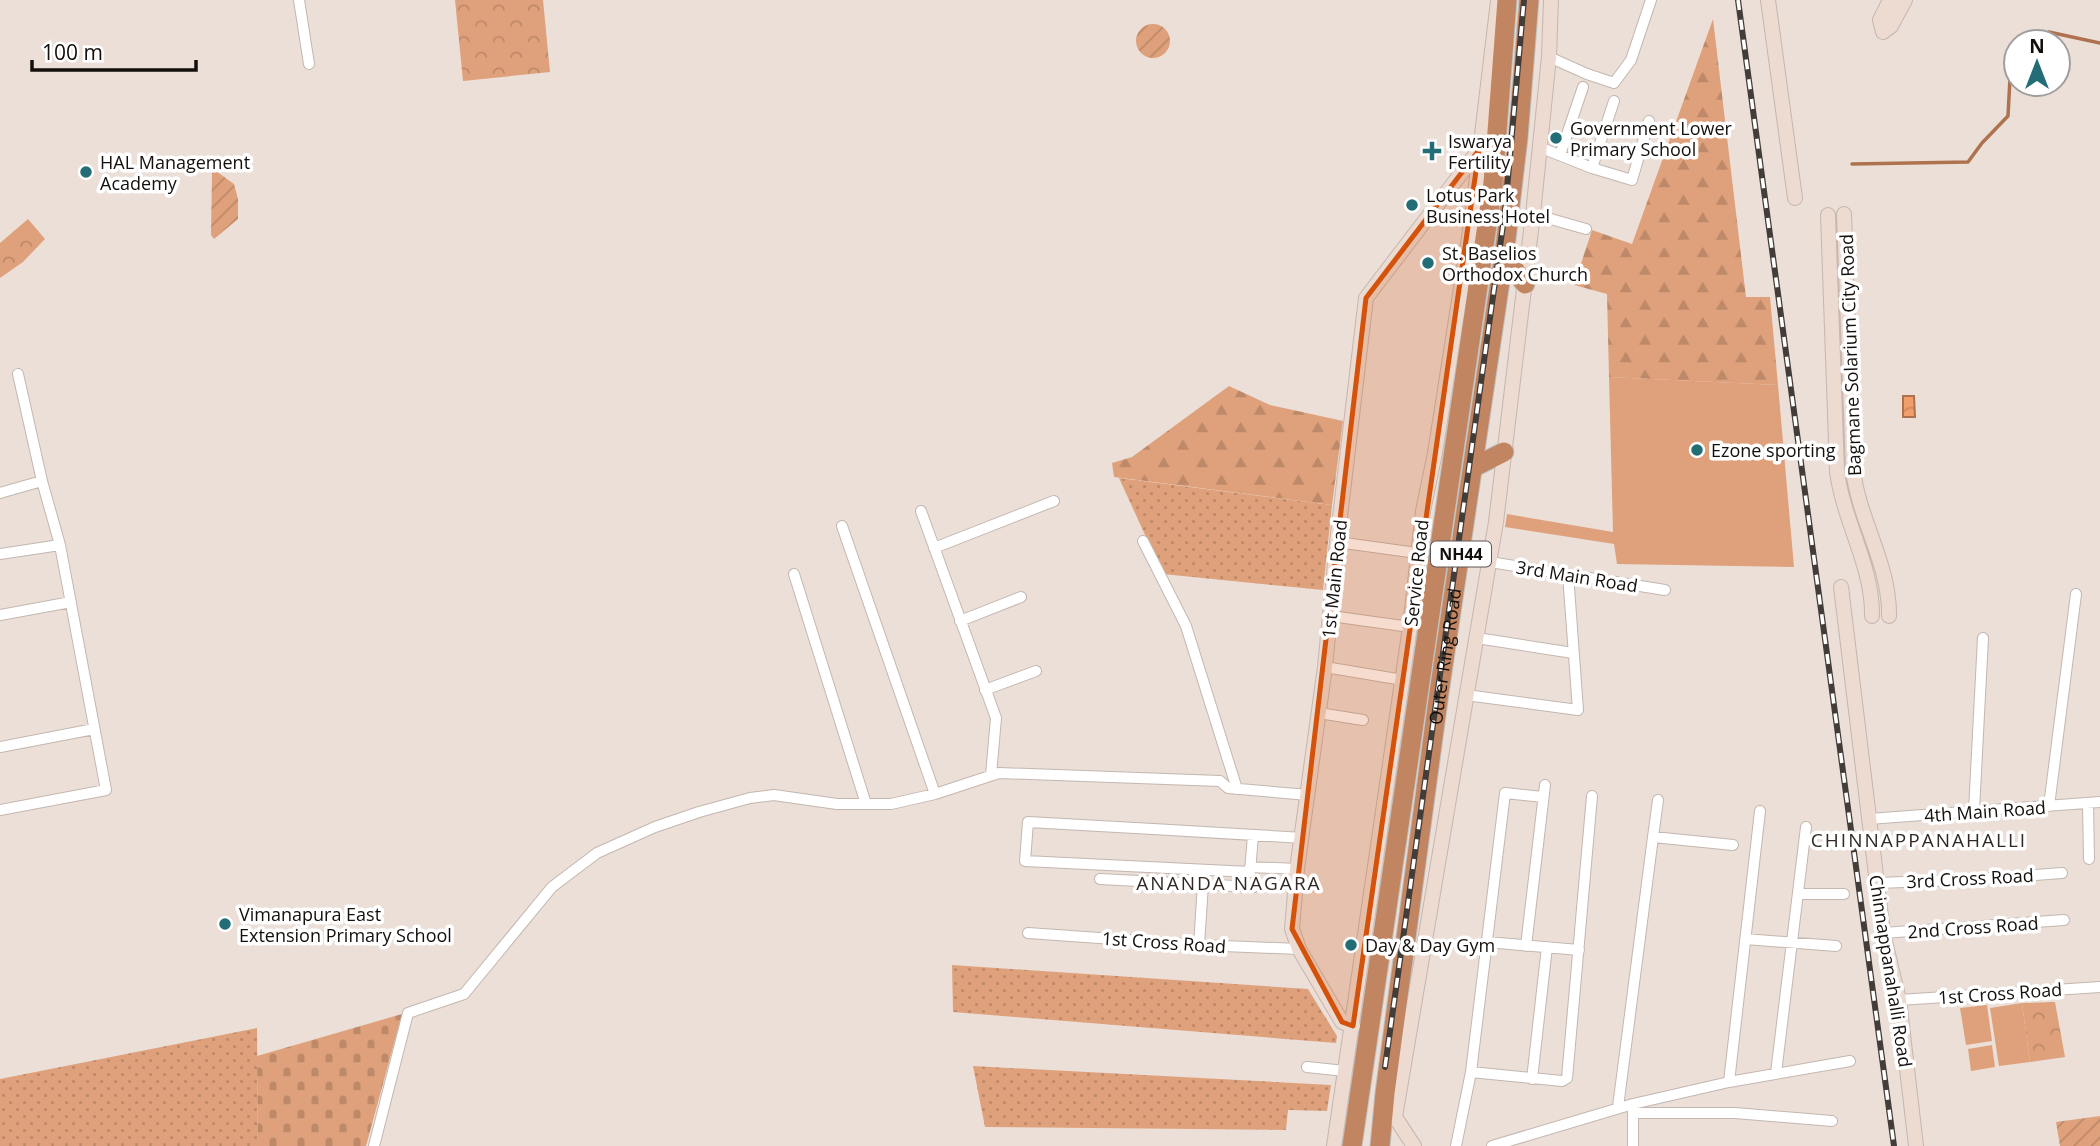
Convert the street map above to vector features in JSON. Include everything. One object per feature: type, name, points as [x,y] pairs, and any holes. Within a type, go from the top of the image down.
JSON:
[{"type":"highway","name":"Outer Ring Road","points":[[1361,1026],[1493,184],[1507,0]]},
{"type":"highway","name":"Outer Ring Road","points":[[1390,1112],[1439,693],[1504,255],[1518,138],[1529,0]]},
{"type":"highway","points":[[1504,255],[1525,284]]},
{"type":"highway","points":[[1474,467],[1504,452]]},
{"type":"highway","name":"NH44","points":[[1352,1146],[1361,1026]]},
{"type":"highway","name":"NH44","points":[[1380,1146],[1390,1112]]},
{"type":"street","points":[[299,0],[309,64]]},
{"type":"street","name":"Service Road","points":[[1334,1146],[1345,1071],[1361,1026],[1417,553],[1436,453],[1468,249],[1498,0]]},
{"type":"street","points":[[1414,1146],[1390,1112],[1490,562],[1533,214],[1549,57],[1551,0]]},
{"type":"street","points":[[1549,57],[1614,83],[1631,60],[1650,0]]},
{"type":"street","points":[[1769,0],[1795,198]]},
{"type":"street","points":[[1890,0],[1880,20],[1883,32],[1891,26],[1905,0]]},
{"type":"street","points":[[1560,155],[1583,88]]},
{"type":"street","points":[[1592,168],[1614,101]]},
{"type":"street","points":[[1539,147],[1632,180],[1649,121]]},
{"type":"street","name":"1st Main Road","points":[[1361,1026],[1342,1022],[1299,949],[1292,929],[1297,869],[1331,616],[1337,542],[1366,298],[1479,150]]},
{"type":"street","points":[[1533,214],[1586,229]]},
{"type":"street","name":"Bagmane Solarium City Road","points":[[1844,214],[1853,470],[1856,488],[1887,585],[1889,616]]},
{"type":"street","name":"Bagmane Solarium City Road","points":[[1828,215],[1837,471],[1840,492],[1871,588],[1872,616]]},
{"type":"street","points":[[0,810],[106,790],[60,545],[42,481],[18,374]]},
{"type":"street","points":[[0,493],[42,481]]},
{"type":"street","points":[[934,548],[1054,501]]},
{"type":"street","points":[[920,511],[996,718],[992,775]]},
{"type":"street","points":[[842,526],[935,794]]},
{"type":"street","points":[[1143,541],[1186,626],[1237,789]]},
{"type":"street","points":[[1337,542],[1417,553]]},
{"type":"street","points":[[0,554],[60,545]]},
{"type":"street","name":"3rd Main Road","points":[[1490,562],[1665,590]]},
{"type":"street","points":[[794,574],[866,804]]},
{"type":"street","points":[[1466,695],[1578,710],[1569,575]]},
{"type":"street","name":"Chinnappanahalli Road","points":[[1841,587],[1883,933],[1899,1000],[1916,1146]]},
{"type":"street","points":[[2049,806],[2076,594]]},
{"type":"street","points":[[960,621],[1021,597]]},
{"type":"street","points":[[0,615],[71,602]]},
{"type":"street","points":[[1331,616],[1410,627]]},
{"type":"street","points":[[1476,638],[1573,653]]},
{"type":"street","points":[[1974,810],[1983,638]]},
{"type":"street","points":[[1325,667],[1403,680]]},
{"type":"street","points":[[985,690],[1037,671]]},
{"type":"street","points":[[1319,713],[1363,720]]},
{"type":"street","points":[[0,747],[94,729]]},
{"type":"street","points":[[374,1146],[408,1013],[464,994],[552,887],[597,853],[655,827],[750,798],[774,796],[837,804],[891,804],[935,794],[999,773],[1220,781],[1228,788],[1308,796]]},
{"type":"street","points":[[1526,946],[1545,785]]},
{"type":"street","points":[[1456,1146],[1471,1072],[1505,793],[1544,797]]},
{"type":"street","points":[[1471,1072],[1562,1081],[1567,1078],[1592,796]]},
{"type":"street","points":[[1618,1107],[1658,800]]},
{"type":"street","points":[[2089,859],[2094,803]]},
{"type":"street","name":"4th Main Road","points":[[1869,819],[2094,803]]},
{"type":"street","points":[[1729,1082],[1760,811]]},
{"type":"street","points":[[1253,835],[1250,872],[1025,861],[1028,822],[1253,835],[1303,838]]},
{"type":"street","points":[[1776,1073],[1805,827]]},
{"type":"street","points":[[1653,837],[1734,845]]},
{"type":"street","points":[[1250,867],[1297,869]]},
{"type":"street","name":"3rd Cross Road","points":[[1878,883],[2062,873]]},
{"type":"street","points":[[1100,878],[1254,887]]},
{"type":"street","points":[[1199,945],[1203,884]]},
{"type":"street","points":[[1797,894],[1844,894]]},
{"type":"street","name":"2nd Cross Road","points":[[1883,933],[2064,920]]},
{"type":"street","name":"1st Cross Road","points":[[1028,933],[1299,949]]},
{"type":"street","points":[[1745,939],[1836,947]]},
{"type":"street","points":[[1487,942],[1579,950]]},
{"type":"street","points":[[1531,1079],[1547,947]]},
{"type":"street","name":"1st Cross Road","points":[[1899,1000],[2100,987]]},
{"type":"street","points":[[1633,1108],[1729,1082],[1850,1060]]},
{"type":"street","points":[[1307,1067],[1345,1071]]},
{"type":"street","points":[[1492,1146],[1618,1107],[1832,1121]]},
{"type":"street","points":[[1633,1108],[1633,1146]]},
{"type":"highlighted area","points":[[1479,150],[1353,1026],[1342,1022],[1292,929],[1366,298]]},
{"type":"green space","points":[[455,0],[543,0],[550,72],[463,81]]},
{"type":"green space","points":[[1713,19],[1746,297],[1770,297],[1778,385],[1609,377],[1607,294],[1574,285],[1592,230],[1632,244]]},
{"type":"green space","points":[[1153,24],[1165,29],[1170,41],[1165,53],[1153,58],[1141,53],[1136,41],[1141,29]]},
{"type":"green space","points":[[216,171],[234,184],[238,199],[238,219],[214,239],[211,235],[212,173]]},
{"type":"green space","points":[[28,219],[45,239],[23,262],[0,278],[0,243]]},
{"type":"green space","name":"Ezone sporting","points":[[1609,377],[1778,385],[1794,567],[1617,564],[1614,544],[1505,527],[1507,514],[1613,532]]},
{"type":"green space","points":[[1229,386],[1270,405],[1343,421],[1332,505],[1114,477],[1112,463],[1132,457]]},
{"type":"green space","points":[[1119,478],[1332,505],[1323,590],[1163,574]]},
{"type":"green space","points":[[952,965],[1308,989],[1337,1036],[1336,1043],[953,1012]]},
{"type":"green space","points":[[2055,1002],[2065,1057],[2030,1062],[2022,1003]]},
{"type":"green space","points":[[2022,1003],[2030,1062],[1999,1066],[1990,1008]]},
{"type":"green space","points":[[1987,1005],[1992,1041],[1966,1045],[1960,1008]]},
{"type":"green space","points":[[402,1014],[366,1146],[258,1146],[257,1056]]},
{"type":"green space","points":[[257,1028],[258,1146],[0,1146],[0,1079]]},
{"type":"green space","points":[[1992,1045],[1995,1067],[1971,1071],[1968,1049]]},
{"type":"green space","points":[[973,1066],[1331,1085],[1327,1111],[1288,1110],[1286,1130],[985,1127]]},
{"type":"green space","points":[[2100,1116],[2100,1146],[2060,1146],[2056,1122]]},
{"type":"water","points":[[1903,396],[1914,396],[1915,417],[1903,417]]},
{"type":"waterway","points":[[2072,37],[2100,43]]},
{"type":"waterway","points":[[1852,164],[1968,162],[2008,116],[2009,98]]},
{"type":"railway","points":[[1385,1067],[1505,211],[1524,0]]},
{"type":"railway","points":[[1738,0],[1894,1146]]},
{"type":"place","name":"Government Lower Primary School","points":[[1556,138]]},
{"type":"place","name":"Iswarya Fertility","points":[[1432,151]]},
{"type":"place","name":"HAL Management Academy","points":[[86,172]]},
{"type":"place","name":"Lotus Park Business Hotel","points":[[1412,205]]},
{"type":"place","name":"St. Baselios Orthodox Church","points":[[1428,263]]},
{"type":"place","name":"Ezone sporting","points":[[1697,450]]},
{"type":"place","name":"Vimanapura East Extension Primary School","points":[[225,924]]},
{"type":"place","name":"Day & Day Gym","points":[[1351,945]]},
{"type":"district","name":"CHINNAPPANAHALLI","points":[[1919,840]]},
{"type":"district","name":"ANANDA NAGARA","points":[[1229,883]]}]
